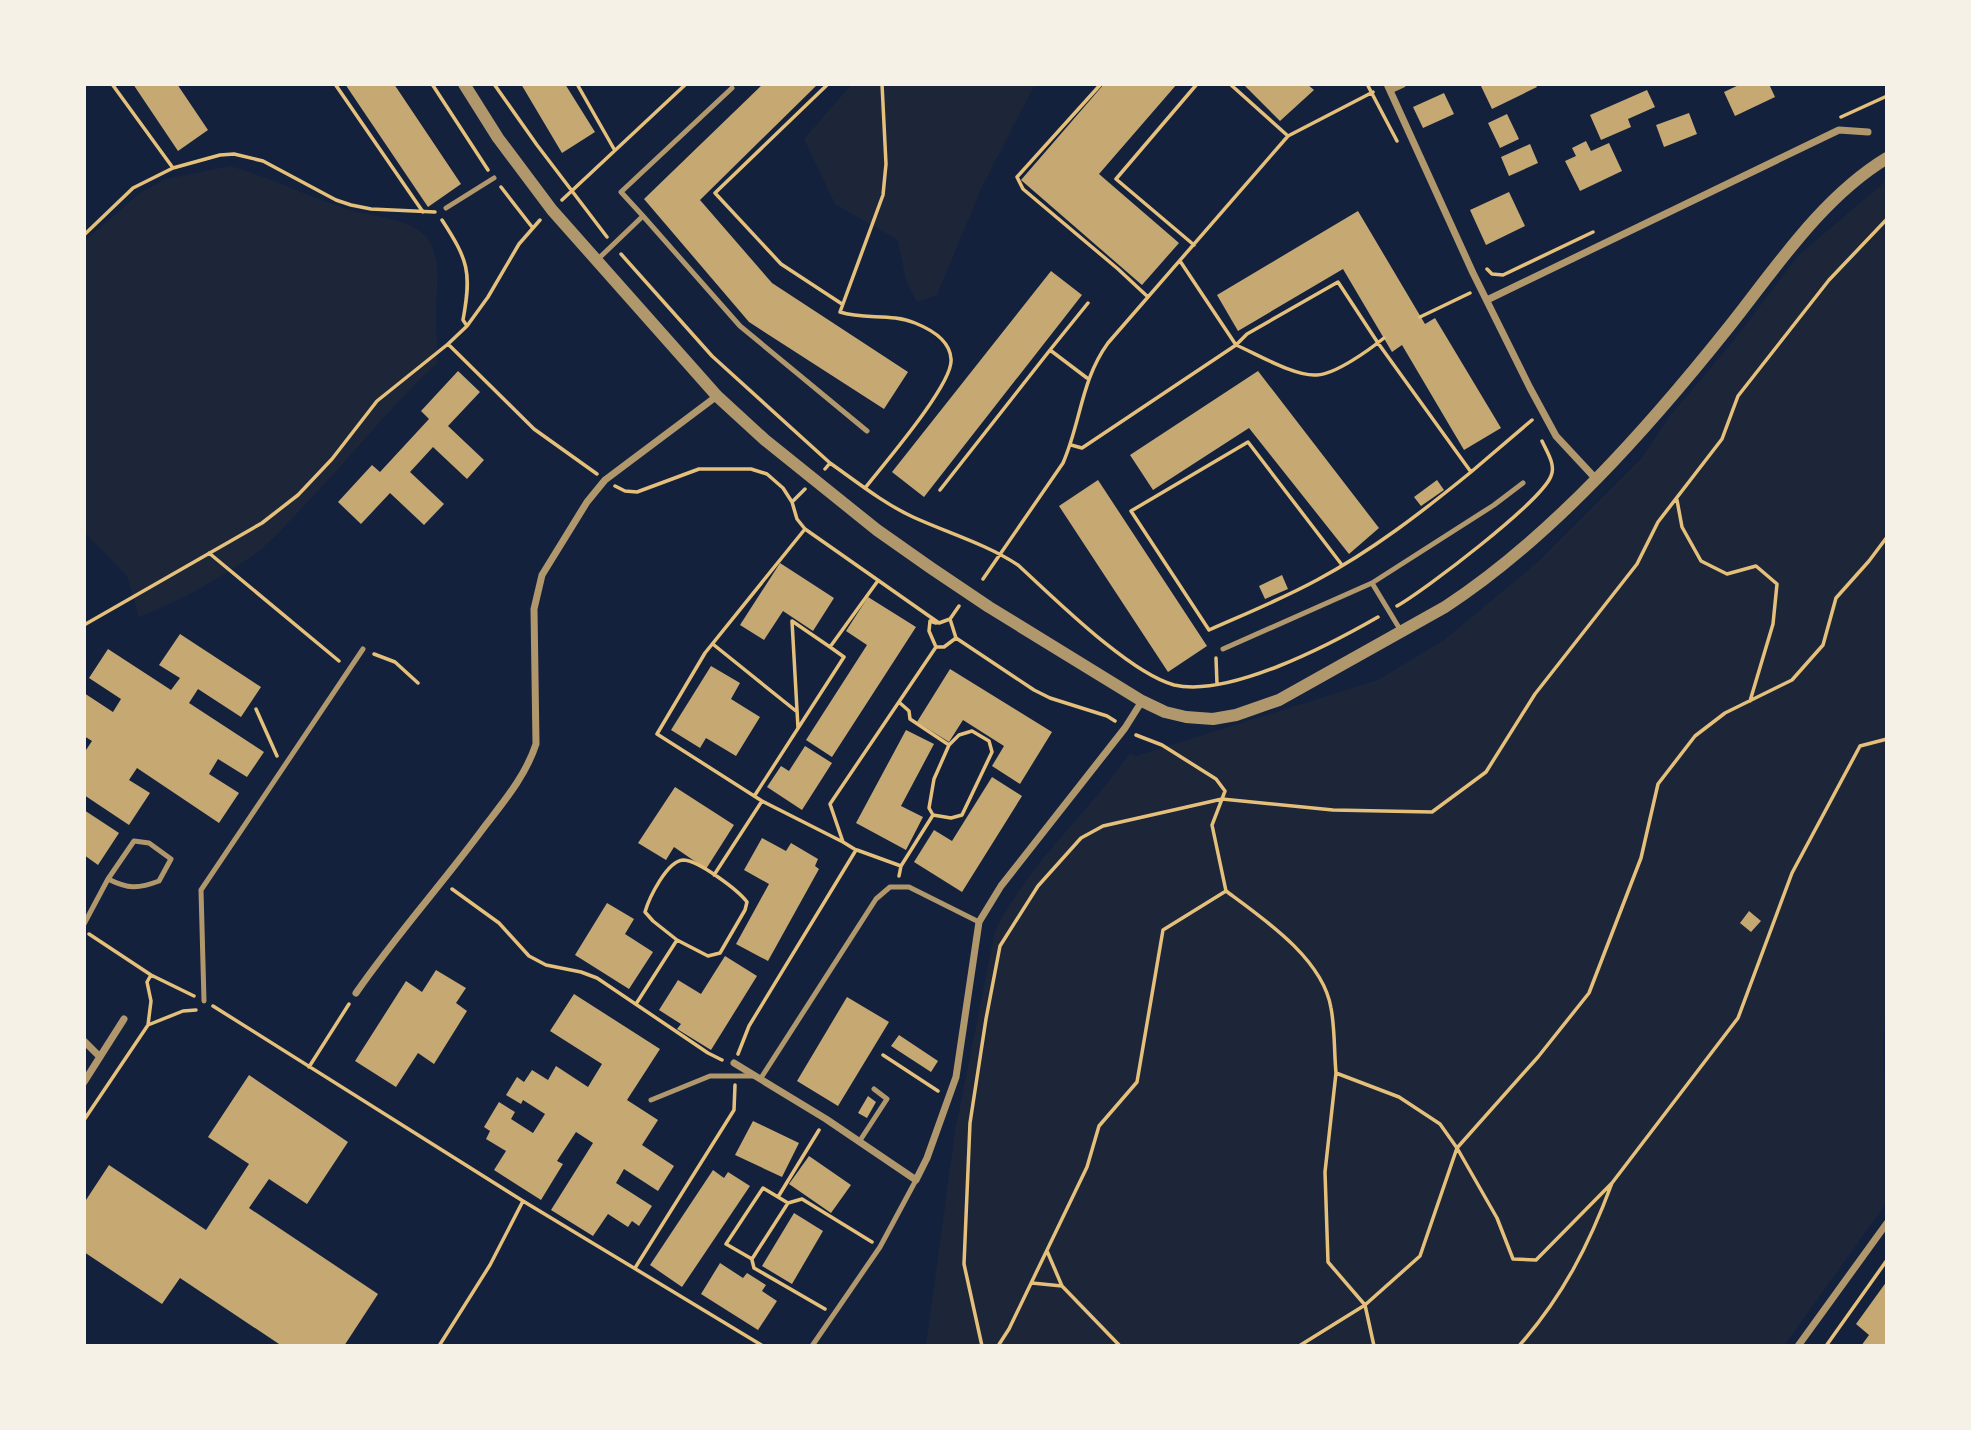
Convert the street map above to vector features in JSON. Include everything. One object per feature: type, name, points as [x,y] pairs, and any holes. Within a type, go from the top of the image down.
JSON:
[{"type":"street","points":[[464,84],[498,138],[552,210],[717,396],[765,440],[877,530],[989,607],[1142,701],[1166,712],[1203,719],[1236,715],[1279,700],[1467,593],[1515,554],[1596,479],[1669,399],[1811,226],[1846,189],[1887,158]]},
{"type":"street","points":[[1403,84],[1388,86],[1487,300],[1556,436],[1596,479]]},
{"type":"street","points":[[1487,300],[1839,130],[1868,132]]},
{"type":"street","points":[[356,993],[377,961],[444,882],[519,781],[531,760],[536,744],[534,608],[537,591],[547,567],[587,502],[605,480],[717,396]]},
{"type":"street","points":[[734,1063],[826,1119],[916,1180],[927,1158],[956,1077],[979,922],[1001,886],[1125,728],[1142,701]]},
{"type":"street","points":[[84,1082],[124,1019]]},
{"type":"street","points":[[84,1041],[100,1057]]},
{"type":"street","points":[[1798,1346],[1887,1223]]},
{"type":"lane","points":[[732,88],[621,192],[740,326],[867,431]]},
{"type":"lane","points":[[446,208],[494,178]]},
{"type":"lane","points":[[596,261],[643,216]]},
{"type":"lane","points":[[1223,649],[1372,583],[1494,505],[1523,483]]},
{"type":"lane","points":[[1372,583],[1401,632]]},
{"type":"lane","points":[[204,1001],[201,890],[363,649]]},
{"type":"lane","points":[[84,924],[108,879],[134,841],[149,843],[171,859],[159,881],[144,886],[124,887],[108,879]]},
{"type":"lane","points":[[651,1100],[710,1076],[758,1077],[876,899],[890,887],[909,887],[979,922]]},
{"type":"lane","points":[[859,1142],[887,1098],[874,1089]]},
{"type":"lane","points":[[812,1346],[880,1247],[916,1180]]},
{"type":"path","points":[[112,84],[173,168]]},
{"type":"path","points":[[335,84],[423,213]]},
{"type":"path","points":[[432,84],[494,178],[532,227]]},
{"type":"path","points":[[494,84],[613,245],[712,356],[830,463],[880,499],[910,516],[1000,553],[1018,565],[1119,653],[1161,680],[1174,685],[1196,688],[1234,681],[1337,641],[1405,601],[1529,503],[1544,488],[1553,474],[1552,462],[1539,434]]},
{"type":"path","points":[[577,84],[614,149]]},
{"type":"path","points":[[84,625],[262,523],[298,495],[332,459],[377,401],[467,326],[532,227],[686,84]]},
{"type":"path","points":[[828,84],[715,193],[781,264],[842,305]]},
{"type":"path","points":[[865,488],[933,399],[949,373],[952,361],[946,343],[930,330],[912,321],[851,316],[840,312],[883,195],[886,164],[882,84]]},
{"type":"path","points":[[1101,84],[1017,177],[1023,189],[1148,297]]},
{"type":"path","points":[[1194,245],[1116,179],[1197,84]]},
{"type":"path","points":[[1230,84],[1288,136]]},
{"type":"path","points":[[1367,84],[1402,150]]},
{"type":"path","points":[[983,579],[1063,463],[1070,446],[1087,378],[1108,343],[1288,136],[1371,92],[1388,86]]},
{"type":"path","points":[[84,235],[133,188],[173,168],[220,155],[247,156],[263,161],[336,200],[351,205],[423,213],[437,212],[466,260],[468,293],[463,320],[467,326]]},
{"type":"path","points":[[982,1346],[964,1264],[970,1123],[1000,946],[1038,886],[1081,838],[1103,826],[1222,799],[1333,810],[1432,812],[1486,772],[1535,694],[1637,564],[1658,522],[1723,439],[1738,396],[1829,280],[1887,219]]},
{"type":"path","points":[[1180,261],[1236,345],[1292,370],[1317,376],[1331,372],[1384,338]]},
{"type":"path","points":[[1070,446],[1082,448],[1236,345],[1247,334],[1338,282],[1378,343],[1471,472]]},
{"type":"path","points":[[1420,317],[1470,293],[1467,285]]},
{"type":"path","points":[[940,490],[1088,303]]},
{"type":"path","points":[[448,344],[534,429],[605,480],[625,491],[637,492],[699,469],[751,469],[767,474],[783,488],[792,502],[797,519],[805,529],[939,623]]},
{"type":"path","points":[[1050,350],[1087,378]]},
{"type":"path","points":[[1342,565],[1248,442],[1131,511],[1209,630],[1286,596],[1342,565],[1403,527],[1533,422],[1527,409]]},
{"type":"path","points":[[792,502],[830,463]]},
{"type":"path","points":[[1676,498],[1682,527],[1701,561],[1727,574],[1756,566],[1777,584],[1773,624],[1750,701]]},
{"type":"path","points":[[805,529],[705,653],[657,734],[762,801],[856,850],[901,866]]},
{"type":"path","points":[[1299,1346],[1365,1305],[1420,1256],[1457,1148],[1538,1057],[1589,993],[1641,858],[1658,784],[1695,736],[1725,713],[1792,680],[1823,645],[1836,598],[1887,537]]},
{"type":"path","points":[[209,553],[339,661]]},
{"type":"path","points":[[830,647],[877,582]]},
{"type":"path","points":[[936,648],[929,631],[930,621],[939,623],[950,619],[959,606]]},
{"type":"path","points":[[950,619],[956,638],[1034,690],[1050,698],[1107,716],[1125,728],[1162,745],[1216,779],[1225,792],[1212,825],[1226,891],[1273,926],[1320,976],[1331,1007],[1336,1073],[1325,1172],[1328,1262],[1365,1305],[1374,1346]]},
{"type":"path","points":[[755,795],[799,728],[844,657],[792,621],[799,728]]},
{"type":"path","points":[[843,842],[830,804],[936,648],[944,647],[956,638]]},
{"type":"path","points":[[714,645],[796,711]]},
{"type":"path","points":[[363,649],[395,662],[418,683]]},
{"type":"path","points":[[900,703],[909,711],[910,719],[949,745]]},
{"type":"path","points":[[256,709],[283,767]]},
{"type":"path","points":[[972,731],[989,741],[992,752],[962,814],[951,818],[933,815],[929,808],[934,779],[949,745],[959,735],[972,731]]},
{"type":"path","points":[[1336,1073],[1399,1097],[1440,1124],[1497,1218],[1513,1259],[1536,1260],[1612,1183],[1738,1018],[1792,873],[1810,838],[1860,746],[1887,739]]},
{"type":"path","points":[[714,875],[762,801]]},
{"type":"path","points":[[897,885],[901,866],[933,815]]},
{"type":"path","points":[[444,882],[499,923],[529,956],[546,965],[597,978],[708,1053],[734,1063],[749,1026],[856,850]]},
{"type":"path","points":[[681,860],[714,875],[741,894],[747,902],[720,953],[708,956],[677,940],[653,922],[645,912],[649,898],[671,865],[681,860]]},
{"type":"path","points":[[998,1346],[1009,1329],[1087,1167],[1099,1126],[1137,1082],[1163,930],[1226,891]]},
{"type":"path","points":[[84,931],[151,975],[218,1008],[309,1068],[763,1346]]},
{"type":"path","points":[[636,1004],[677,940]]},
{"type":"path","points":[[84,1119],[148,1025],[151,1001],[147,982],[151,975]]},
{"type":"path","points":[[309,1068],[356,993]]},
{"type":"path","points":[[148,1025],[183,1011],[218,1008]]},
{"type":"path","points":[[883,1055],[948,1098]]},
{"type":"path","points":[[635,1268],[734,1111],[736,1090],[733,1075]]},
{"type":"path","points":[[778,1197],[826,1119]]},
{"type":"path","points":[[1519,1346],[1543,1319],[1560,1294],[1593,1234],[1612,1183]]},
{"type":"path","points":[[752,1259],[726,1244],[762,1188],[788,1203]]},
{"type":"path","points":[[833,1313],[754,1268],[752,1259],[788,1203],[802,1199],[880,1247]]},
{"type":"path","points":[[439,1346],[490,1265],[523,1200]]},
{"type":"path","points":[[1047,1251],[1062,1286],[1120,1346]]},
{"type":"path","points":[[1826,1346],[1887,1260]]},
{"type":"path","points":[[1031,1283],[1062,1286]]},
{"type":"shaded area","points":[[852,84],[1035,84],[981,189],[937,295],[917,302],[906,281],[898,240],[835,204],[804,139]]},
{"type":"shaded area","points":[[230,166],[341,207],[401,222],[422,233],[433,249],[437,266],[437,363],[266,545],[211,582],[139,617],[127,576],[84,532],[84,241],[140,193],[166,179]]},
{"type":"shaded area","points":[[1887,180],[1887,992],[1883,1044],[1887,1202],[1784,1346],[926,1346],[955,1132],[995,931],[1041,861],[1130,753],[1136,756],[1378,680],[1444,640],[1538,562],[1642,458],[1669,417],[1731,344],[1798,256]]},
{"type":"building","points":[[133,84],[177,84],[208,130],[178,151]]},
{"type":"building","points":[[345,84],[394,84],[461,184],[428,207]]},
{"type":"building","points":[[521,84],[565,84],[595,132],[562,153]]},
{"type":"building","points":[[763,84],[818,84],[700,200],[772,283],[908,372],[884,409],[749,322],[644,199]]},
{"type":"building","points":[[1104,84],[1177,84],[1099,174],[1179,243],[1142,285],[1021,180]]},
{"type":"building","points":[[1243,84],[1307,84],[1314,90],[1280,121]]},
{"type":"building","points":[[1480,84],[1535,84],[1537,87],[1492,109]]},
{"type":"building","points":[[1741,84],[1769,84],[1775,97],[1735,116],[1724,92]]},
{"type":"building","points":[[1647,90],[1655,107],[1628,119],[1631,127],[1601,140],[1590,115]]},
{"type":"building","points":[[1444,93],[1454,114],[1423,128],[1413,107]]},
{"type":"building","points":[[1689,113],[1697,134],[1664,147],[1656,125]]},
{"type":"building","points":[[1507,114],[1519,139],[1500,148],[1488,123]]},
{"type":"building","points":[[1586,141],[1591,151],[1609,143],[1622,171],[1580,191],[1565,161],[1576,156],[1572,148]]},
{"type":"building","points":[[1530,144],[1538,163],[1509,176],[1501,157]]},
{"type":"building","points":[[1509,192],[1525,226],[1486,245],[1470,210]]},
{"type":"building","points":[[1358,211],[1425,324],[1435,318],[1501,428],[1464,450],[1402,345],[1392,352],[1343,269],[1238,331],[1217,295]]},
{"type":"building","points":[[1051,271],[1082,295],[924,497],[892,472]]},
{"type":"building","points":[[458,371],[480,392],[448,426],[484,460],[467,479],[433,447],[410,472],[444,504],[424,525],[390,493],[361,524],[338,502],[372,465],[380,472],[429,419],[421,411]]},
{"type":"building","points":[[1258,371],[1379,528],[1349,554],[1249,428],[1153,490],[1130,455]]},
{"type":"building","points":[[1098,480],[1207,646],[1168,672],[1059,506]]},
{"type":"building","points":[[1437,480],[1444,490],[1421,506],[1414,497]]},
{"type":"building","points":[[780,563],[834,598],[813,631],[783,611],[764,640],[740,625]]},
{"type":"building","points":[[1282,575],[1288,589],[1265,599],[1259,586]]},
{"type":"building","points":[[868,597],[916,627],[832,757],[806,740],[867,645],[846,631]]},
{"type":"building","points":[[180,634],[261,687],[241,717],[198,689],[189,703],[264,752],[247,777],[218,759],[209,774],[239,793],[219,823],[137,768],[129,780],[150,793],[129,825],[84,795],[84,753],[92,741],[84,736],[84,693],[113,712],[121,699],[89,678],[108,649],[171,690],[180,678],[159,665]]},
{"type":"building","points":[[711,666],[740,683],[731,699],[760,717],[736,756],[706,738],[700,748],[671,730]]},
{"type":"building","points":[[950,669],[1052,732],[1020,784],[992,766],[1004,746],[963,720],[949,742],[917,722]]},
{"type":"building","points":[[906,730],[934,744],[901,806],[923,817],[906,850],[856,823]]},
{"type":"building","points":[[805,746],[832,763],[802,810],[767,787],[781,766],[789,771]]},
{"type":"building","points":[[992,777],[1022,796],[962,892],[914,862],[934,830],[952,841]]},
{"type":"building","points":[[675,787],[734,825],[706,869],[674,847],[666,860],[638,843]]},
{"type":"building","points":[[84,810],[119,833],[98,865],[84,855]]},
{"type":"building","points":[[762,838],[786,851],[791,843],[818,859],[815,866],[819,869],[768,961],[736,944],[769,884],[744,870]]},
{"type":"building","points":[[607,903],[634,919],[625,934],[653,952],[629,989],[575,955]]},
{"type":"building","points":[[1749,911],[1761,921],[1751,932],[1740,923]]},
{"type":"building","points":[[725,956],[757,976],[711,1050],[677,1029],[681,1024],[659,1010],[678,980],[701,994]]},
{"type":"building","points":[[436,970],[466,988],[456,1003],[467,1011],[434,1064],[418,1053],[396,1087],[355,1061],[406,981],[422,992]]},
{"type":"building","points":[[574,994],[660,1049],[627,1100],[658,1120],[642,1145],[674,1166],[658,1191],[624,1169],[616,1183],[652,1206],[639,1226],[632,1221],[628,1227],[608,1214],[593,1236],[551,1210],[593,1143],[576,1132],[557,1161],[563,1164],[541,1200],[494,1170],[506,1151],[486,1139],[490,1131],[484,1127],[499,1102],[515,1112],[511,1119],[533,1133],[545,1114],[523,1100],[521,1104],[506,1095],[517,1077],[524,1082],[532,1070],[548,1080],[556,1066],[588,1087],[602,1064],[550,1031]]},
{"type":"building","points":[[847,997],[889,1022],[838,1106],[797,1081]]},
{"type":"building","points":[[899,1035],[938,1061],[931,1072],[891,1046]]},
{"type":"building","points":[[249,1075],[348,1142],[307,1204],[269,1179],[249,1208],[378,1294],[344,1346],[282,1346],[180,1278],[162,1304],[84,1252],[84,1203],[109,1165],[206,1230],[249,1164],[208,1137]]},
{"type":"building","points":[[868,1096],[876,1102],[867,1118],[858,1113]]},
{"type":"building","points":[[753,1121],[799,1143],[782,1177],[735,1155]]},
{"type":"building","points":[[809,1156],[851,1185],[831,1213],[789,1184]]},
{"type":"building","points":[[713,1170],[724,1178],[728,1172],[750,1186],[682,1287],[650,1265]]},
{"type":"building","points":[[794,1213],[823,1231],[792,1284],[762,1266]]},
{"type":"building","points":[[720,1263],[743,1278],[747,1273],[766,1285],[762,1291],[777,1301],[758,1330],[701,1294]]},
{"type":"building","points":[[1887,1281],[1887,1346],[1861,1346],[1869,1335],[1856,1324]]}]
